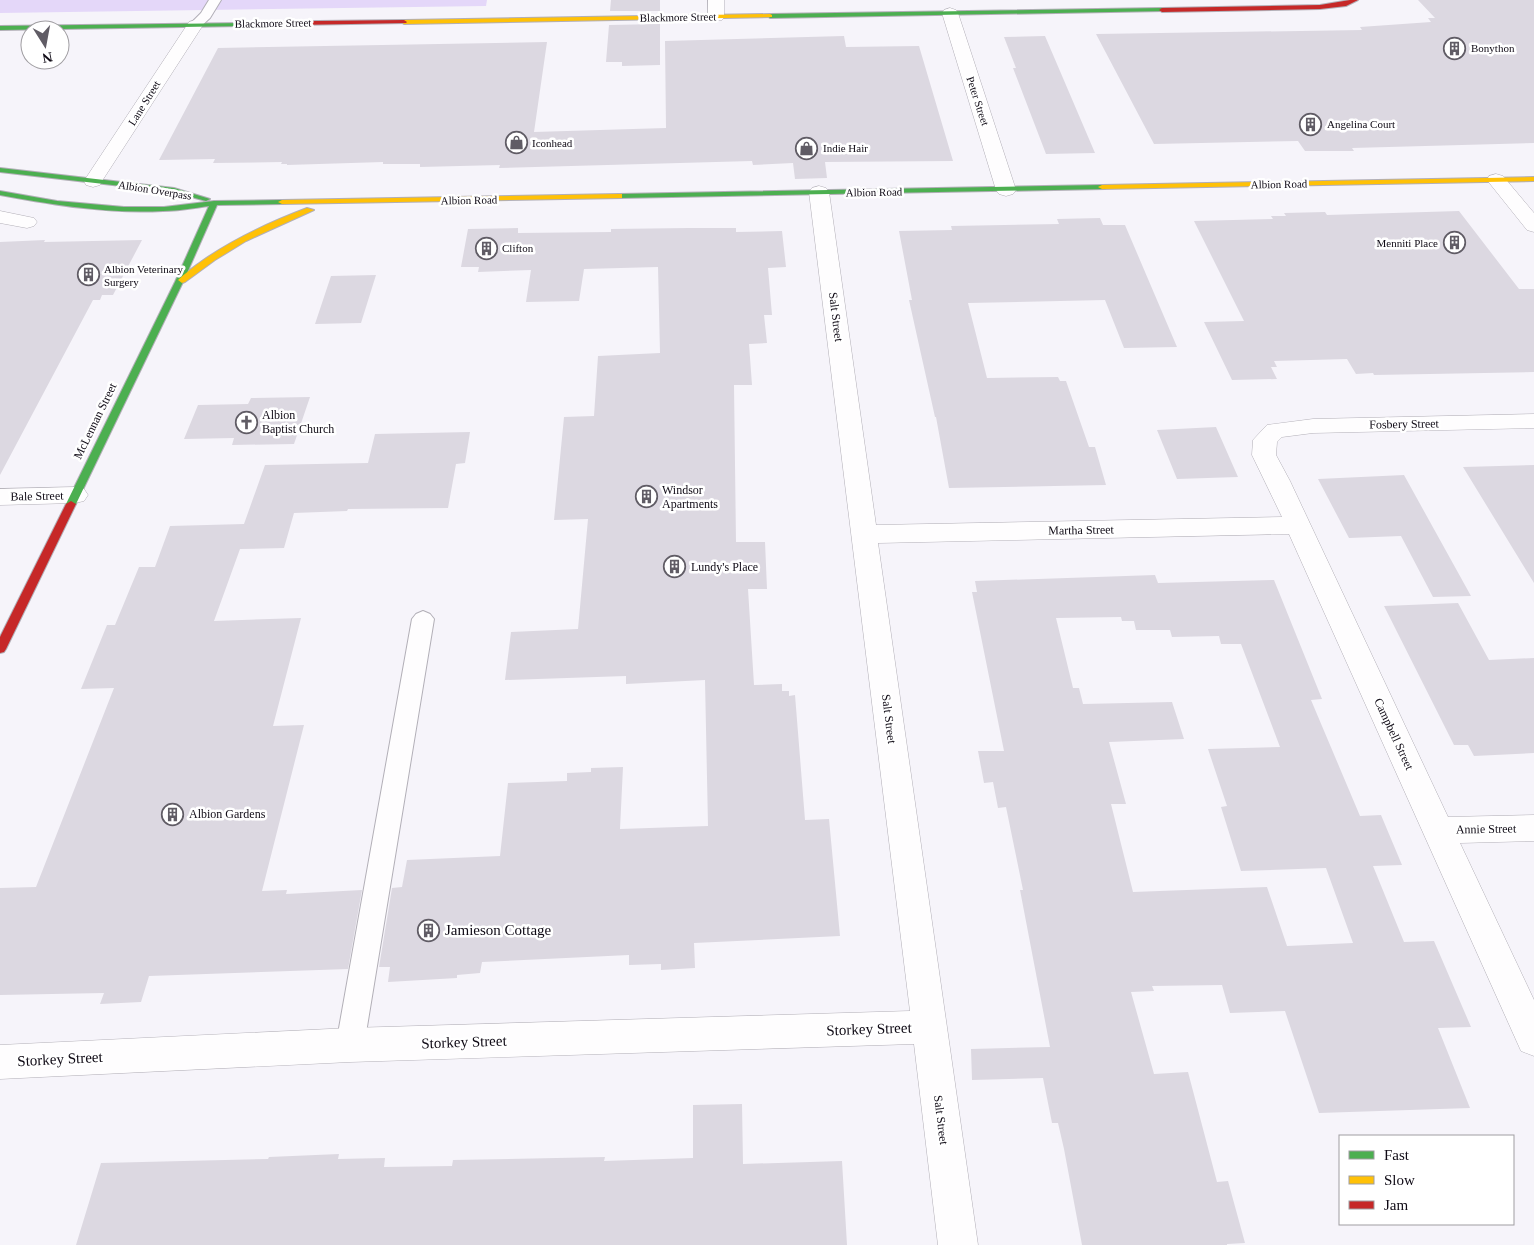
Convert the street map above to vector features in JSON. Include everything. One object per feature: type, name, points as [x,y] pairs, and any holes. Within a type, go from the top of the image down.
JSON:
[{"type":"street","points":[[716,0],[716,17]]},
{"type":"street","name":"Blackmore Street","points":[[0,28],[1320,7],[1346,4],[1354,0]]},
{"type":"street","name":"Peter Street","points":[[950,13],[1006,190]]},
{"type":"street","name":"Lane Street","points":[[93,181],[194,25]]},
{"type":"street","name":"Albion Overpass","points":[[0,170],[178,191],[202,197],[214,203]]},
{"type":"street","name":"Albion Road","points":[[214,203],[1534,179]]},
{"type":"street","points":[[1496,180],[1534,226]]},
{"type":"street","name":"Salt Street","points":[[820,192],[958,1245]]},
{"type":"street","name":"Albion Overpass","points":[[0,193],[57,203],[124,209],[164,209],[214,203]]},
{"type":"street","points":[[179,282],[211,257],[251,232],[282,219],[337,202]]},
{"type":"street","name":"McLennan Street","points":[[0,649],[179,282],[214,203]]},
{"type":"street","points":[[0,217],[27,222]]},
{"type":"street","name":"Fosbery Street","points":[[1275,430],[1313,426],[1534,421]]},
{"type":"street","name":"Campbell Street","points":[[1275,430],[1265,440],[1264,454],[1534,1039]]},
{"type":"street","name":"Bale Street","points":[[0,497],[74,495]]},
{"type":"street","name":"Martha Street","points":[[864,534],[1298,525]]},
{"type":"street","name":"Annie Street","points":[[1438,830],[1534,828]]},
{"type":"street","name":"Storkey Street","points":[[0,1062],[350,1045],[929,1027]]},
{"type":"lane","points":[[194,25],[206,16],[215,0]]},
{"type":"lane","points":[[350,1045],[423,619]]},
{"type":"shaded area","points":[[0,0],[487,0],[486,6],[0,13]]},
{"type":"building","points":[[611,0],[660,0],[660,11],[610,11]]},
{"type":"building","points":[[1418,0],[1534,0],[1534,143],[1352,148],[1354,151],[1305,151],[1298,141],[1154,144],[1096,34],[1362,30],[1360,27],[1431,22],[1428,18],[1435,18]]},
{"type":"building","points":[[660,24],[660,65],[622,66],[622,62],[606,62],[609,25]]},
{"type":"building","points":[[844,36],[846,47],[919,46],[953,161],[825,162],[827,178],[795,179],[793,163],[753,165],[752,161],[499,168],[500,165],[420,167],[420,164],[383,164],[383,162],[287,165],[281,164],[282,162],[213,163],[215,159],[159,160],[218,48],[547,42],[534,132],[666,128],[665,41]]},
{"type":"building","points":[[1045,36],[1095,153],[1046,154],[1013,68],[1016,68],[1004,37]]},
{"type":"building","points":[[1459,211],[1519,289],[1534,289],[1534,372],[1356,374],[1347,359],[1274,361],[1277,367],[1271,367],[1277,379],[1232,380],[1204,322],[1244,321],[1194,221],[1273,219],[1271,216],[1286,216],[1284,213],[1325,212],[1327,215]]},
{"type":"building","points":[[1100,218],[1103,225],[1125,225],[1177,347],[1124,348],[1105,300],[968,303],[987,378],[1058,377],[1060,381],[1066,381],[1089,447],[1095,447],[1106,485],[949,488],[936,417],[909,300],[912,300],[899,231],[952,230],[951,226],[1059,224],[1057,219]]},
{"type":"building","points":[[518,228],[518,233],[611,232],[611,229],[689,228],[736,228],[736,232],[782,231],[786,267],[768,268],[772,315],[764,315],[767,343],[749,344],[752,385],[734,385],[736,542],[765,542],[767,589],[748,589],[754,685],[782,684],[782,691],[789,691],[789,696],[795,695],[805,820],[829,819],[840,936],[694,943],[695,968],[661,970],[661,964],[629,965],[629,955],[482,962],[480,973],[457,975],[457,978],[388,982],[390,967],[379,967],[392,888],[402,887],[407,860],[500,856],[508,783],[567,781],[567,773],[591,772],[591,768],[623,767],[620,829],[708,826],[705,680],[626,684],[626,676],[505,680],[511,632],[578,629],[588,519],[554,520],[564,417],[594,416],[598,356],[660,353],[658,267],[584,269],[579,301],[526,302],[531,270],[478,272],[479,267],[461,267],[468,229]]},
{"type":"building","points":[[45,240],[44,242],[142,240],[113,295],[102,295],[100,300],[93,300],[0,475],[0,242]]},
{"type":"building","points":[[376,275],[361,323],[315,324],[331,276]]},
{"type":"building","name":"Albion Baptist Church","points":[[310,397],[294,444],[232,445],[234,438],[184,439],[198,405],[248,404],[251,398]]},
{"type":"building","points":[[1216,427],[1238,477],[1177,479],[1157,430]]},
{"type":"building","points":[[470,432],[465,463],[456,464],[448,508],[348,509],[347,511],[294,513],[284,548],[240,549],[214,621],[301,618],[273,726],[304,725],[262,891],[287,890],[286,894],[362,890],[348,969],[149,976],[141,1002],[100,1004],[104,993],[0,995],[0,888],[36,887],[114,688],[81,689],[107,625],[115,625],[139,567],[155,567],[170,526],[244,524],[265,465],[368,463],[375,434]]},
{"type":"building","points":[[1534,465],[1534,583],[1463,467]]},
{"type":"building","points":[[1404,475],[1471,596],[1433,597],[1401,536],[1349,538],[1318,479]]},
{"type":"building","points":[[1155,575],[1158,583],[1274,580],[1322,699],[1311,700],[1360,816],[1381,815],[1402,865],[1373,866],[1404,942],[1434,941],[1471,1027],[1438,1028],[1470,1108],[1319,1113],[1285,1011],[1230,1013],[1222,985],[1152,986],[1154,991],[1131,992],[1154,1074],[1188,1072],[1217,1182],[1228,1181],[1245,1243],[1227,1245],[1082,1245],[1058,1123],[1052,1123],[1043,1078],[972,1080],[971,1049],[1050,1047],[1020,890],[1023,890],[1006,807],[998,808],[993,782],[984,783],[978,751],[1004,751],[972,592],[977,592],[975,581]],"holes":[[[1121,617],[1122,621],[1134,621],[1136,630],[1170,630],[1172,637],[1219,636],[1221,644],[1241,644],[1280,747],[1208,749],[1227,806],[1221,807],[1241,871],[1326,868],[1353,943],[1287,946],[1267,887],[1133,892],[1111,804],[1126,804],[1109,742],[1184,739],[1172,702],[1083,704],[1079,688],[1073,688],[1056,618]]]},
{"type":"building","points":[[1458,603],[1489,660],[1534,658],[1534,753],[1474,756],[1468,745],[1454,745],[1384,606]]},
{"type":"building","points":[[742,1104],[743,1164],[842,1161],[847,1245],[76,1245],[101,1163],[268,1159],[269,1157],[339,1154],[338,1159],[385,1158],[384,1167],[452,1166],[453,1160],[605,1157],[604,1161],[693,1158],[693,1105]]},
{"type":"traffic: fast","points":[[770,16],[1162,10]]},
{"type":"traffic: fast","points":[[0,28],[243,24]]},
{"type":"traffic: fast","points":[[0,170],[174,190],[206,199]]},
{"type":"traffic: fast","points":[[619,196],[1102,187]]},
{"type":"traffic: fast","points":[[0,193],[57,203],[124,209],[164,209],[214,203],[282,202]]},
{"type":"traffic: fast","points":[[71,504],[179,282],[214,203]]},
{"type":"traffic: slow","points":[[404,22],[770,16]]},
{"type":"traffic: slow","points":[[1102,187],[1534,179]]},
{"type":"traffic: slow","points":[[282,202],[619,196]]},
{"type":"traffic: slow","points":[[182,280],[197,268],[243,239],[275,223],[310,210]]},
{"type":"traffic: jam","points":[[1162,10],[1320,7],[1346,4],[1355,0]]},
{"type":"traffic: jam","points":[[243,24],[404,22]]},
{"type":"traffic: jam","points":[[0,649],[71,504]]},
{"type":"place","name":"Bonython","points":[[1455,48]]},
{"type":"place","name":"Angelina Court","points":[[1311,124]]},
{"type":"place","name":"Iconhead","points":[[516,143]]},
{"type":"place","name":"Indie Hair","points":[[807,148]]},
{"type":"place","name":"Menniti Place","points":[[1454,243]]},
{"type":"place","name":"Clifton","points":[[486,248]]},
{"type":"place","name":"Albion Veterinary Surgery","points":[[88,275]]},
{"type":"place","name":"Albion Baptist Church","points":[[246,422]]},
{"type":"place","name":"Windsor Apartments","points":[[646,497]]},
{"type":"place","name":"Lundy's Place","points":[[675,567]]},
{"type":"place","name":"Albion Gardens","points":[[173,814]]},
{"type":"place","name":"Jamieson Cottage","points":[[429,930]]}]
